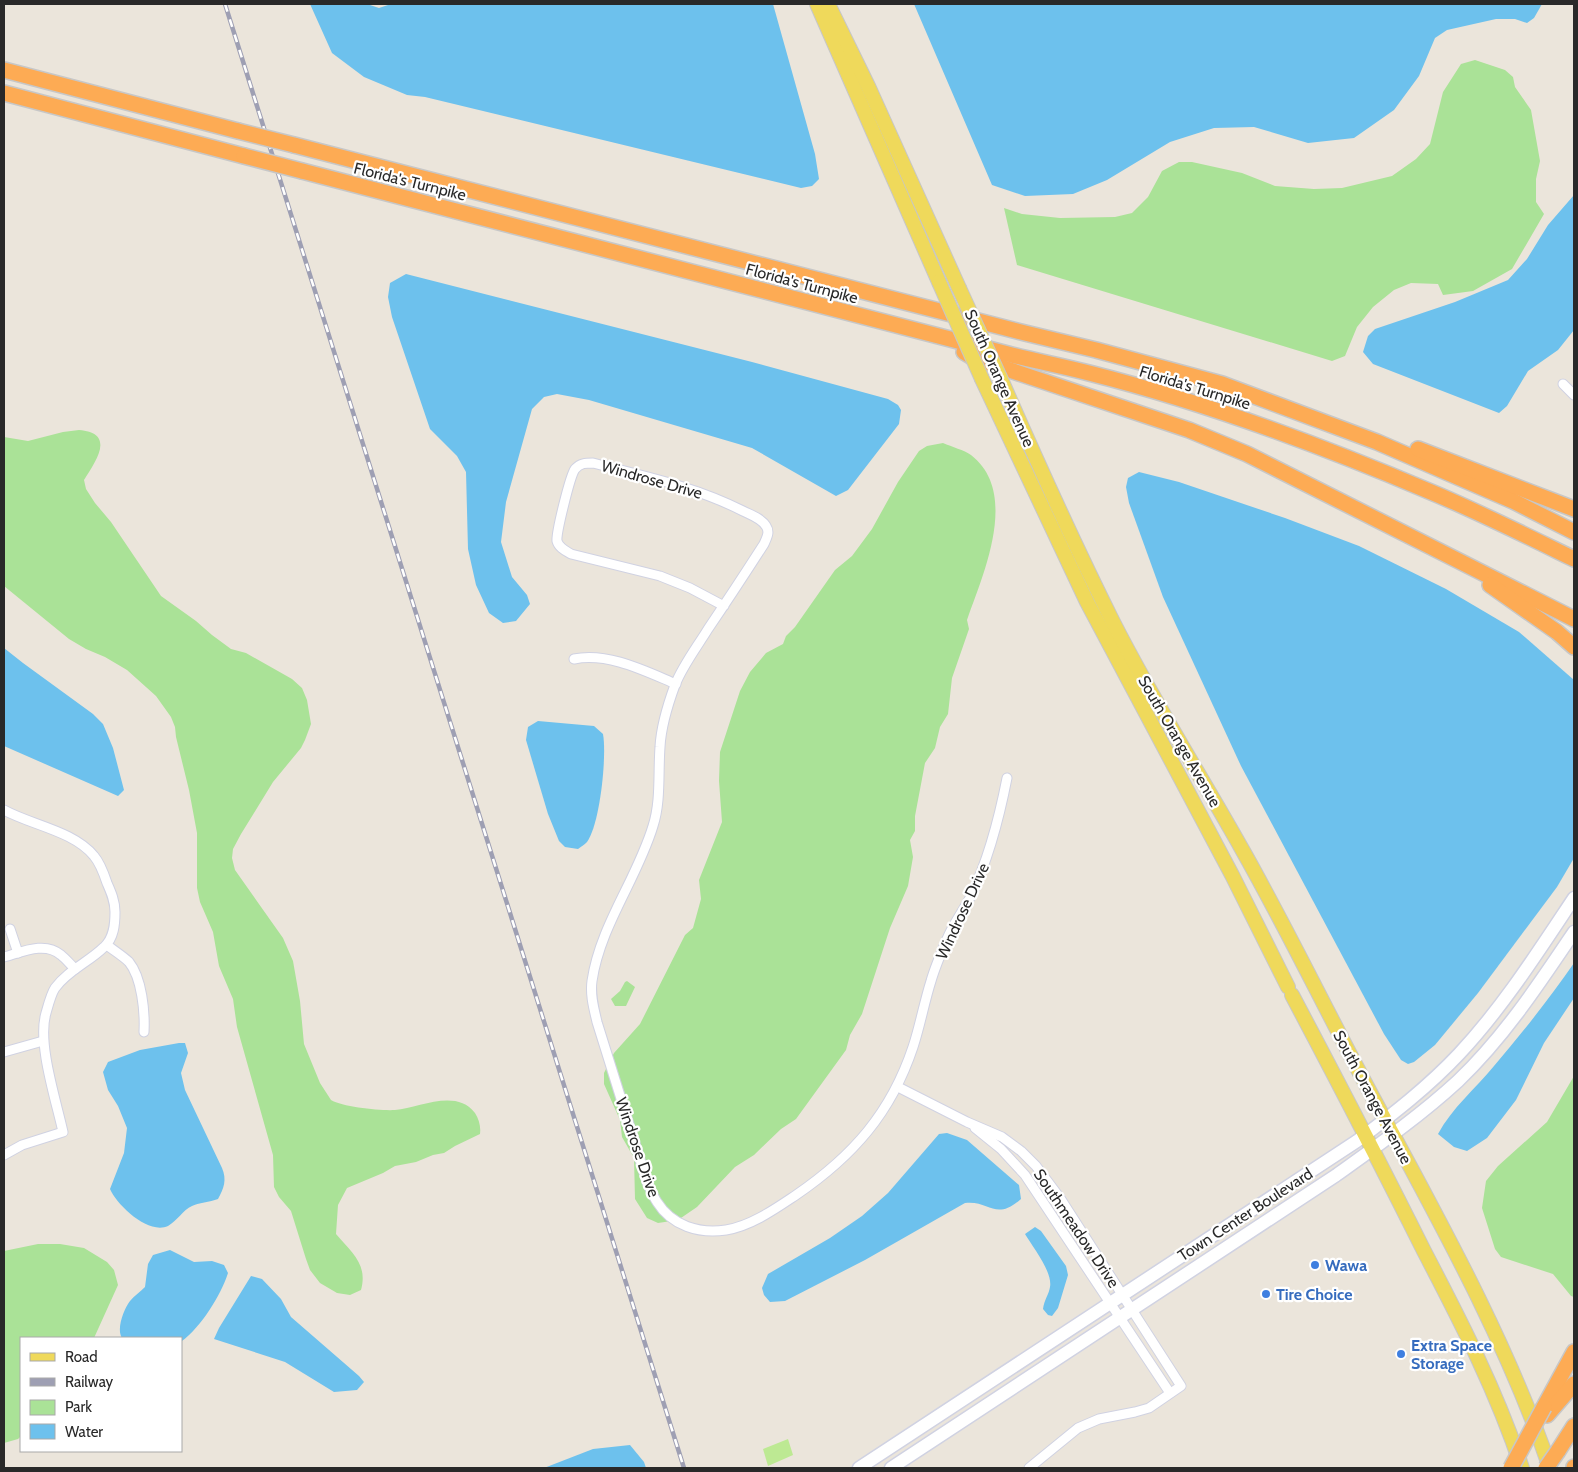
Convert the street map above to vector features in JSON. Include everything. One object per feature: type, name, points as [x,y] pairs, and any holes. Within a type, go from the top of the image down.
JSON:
[{"type":"highway","name":"Florida's Turnpike","points":[[4,70],[1222,384],[1378,442],[1513,501],[1574,532]]},
{"type":"highway","name":"Florida's Turnpike","points":[[4,93],[1008,354],[1089,373],[1236,417],[1359,462],[1433,493],[1574,559]]},
{"type":"highway","points":[[940,336],[974,358],[1189,430],[1230,447],[1574,618]]},
{"type":"highway","points":[[1222,384],[1386,438],[1574,508]]},
{"type":"highway","points":[[1414,538],[1461,565],[1557,632],[1574,647]]},
{"type":"highway","points":[[1506,1468],[1546,1411],[1574,1352]]},
{"type":"highway","points":[[1546,1411],[1574,1384]]},
{"type":"highway","points":[[1548,1468],[1574,1426]]},
{"type":"main road","name":"South Orange Avenue","points":[[817,4],[982,379],[1087,602],[1232,875],[1365,1134],[1489,1381],[1522,1468]]},
{"type":"main road","name":"South Orange Avenue","points":[[828,4],[868,86],[1040,467],[1114,624],[1183,750],[1247,858],[1393,1134],[1505,1353],[1535,1425],[1548,1468]]},
{"type":"main road","name":"Town Center Boulevard","points":[[858,1468],[1385,1120],[1424,1087],[1469,1043],[1496,1011],[1574,898]]},
{"type":"main road","name":"Town Center Boulevard","points":[[891,1468],[1335,1176],[1393,1134],[1458,1081],[1488,1049],[1519,1012],[1574,932]]},
{"type":"street","points":[[1563,384],[1574,395]]},
{"type":"street","name":"Windrose Drive","points":[[724,606],[690,588],[660,576],[572,554],[563,549],[558,542],[558,532],[571,479],[576,468],[583,463],[593,463],[686,487],[720,499],[758,518],[766,525],[768,534],[764,544],[724,606],[692,654],[676,684],[660,745],[659,794],[654,825],[642,858],[609,926],[597,959],[592,983],[592,1002],[597,1022],[647,1182],[657,1202],[667,1214],[681,1224],[694,1230],[714,1232],[737,1228],[772,1211],[815,1182],[849,1153],[873,1125],[898,1087],[913,1046],[931,980],[948,937],[988,859],[999,821],[1007,778]]},
{"type":"street","points":[[574,658],[598,658],[622,663],[676,684]]},
{"type":"street","points":[[4,810],[24,820],[68,835],[81,843],[94,856],[104,874],[115,905],[114,927],[106,945],[75,969],[55,989],[45,1014],[43,1041],[63,1132],[22,1145],[4,1155]]},
{"type":"street","points":[[10,929],[18,953]]},
{"type":"street","points":[[106,945],[129,962],[138,981],[145,1015],[144,1032]]},
{"type":"street","points":[[4,957],[40,948],[49,948],[60,954],[75,969]]},
{"type":"street","points":[[4,1052],[43,1041]]},
{"type":"street","name":"Southmeadow Drive","points":[[898,1087],[967,1122],[1002,1137],[1021,1151],[1036,1166],[1060,1198],[1181,1386],[1170,1394],[1025,1175],[1001,1149],[967,1122]]},
{"type":"street","points":[[1047,1206],[1060,1198]]},
{"type":"street","points":[[1029,1468],[1078,1428],[1099,1419],[1149,1408],[1170,1394]]},
{"type":"green space","points":[[1475,60],[1505,70],[1513,77],[1515,87],[1531,110],[1540,161],[1536,179],[1536,202],[1544,214],[1512,269],[1473,291],[1443,295],[1438,284],[1411,283],[1394,290],[1373,307],[1357,327],[1345,356],[1332,361],[1017,265],[1004,208],[1022,214],[1060,218],[1115,217],[1132,213],[1148,197],[1162,171],[1179,162],[1192,162],[1242,173],[1275,186],[1314,189],[1342,188],[1392,176],[1416,159],[1430,144],[1443,92],[1461,64]]},
{"type":"green space","points":[[79,430],[91,432],[100,442],[97,457],[84,480],[86,489],[111,522],[161,596],[231,649],[246,653],[292,679],[302,688],[307,700],[311,724],[305,740],[301,748],[273,782],[241,834],[233,849],[232,858],[235,870],[283,938],[293,961],[300,1001],[304,1044],[320,1083],[331,1100],[344,1105],[395,1110],[437,1101],[458,1102],[467,1106],[475,1113],[479,1120],[480,1134],[444,1153],[416,1162],[395,1166],[347,1188],[338,1205],[336,1234],[357,1259],[363,1281],[361,1290],[350,1295],[337,1293],[320,1283],[310,1270],[291,1211],[279,1197],[274,1187],[273,1155],[237,1027],[233,999],[219,966],[213,932],[200,902],[197,888],[197,833],[175,727],[171,717],[156,696],[127,670],[69,639],[4,586],[4,437],[28,441]]},
{"type":"green space","points":[[943,443],[971,455],[986,471],[993,490],[995,512],[993,534],[988,558],[967,620],[969,629],[952,678],[948,714],[940,727],[935,748],[925,763],[915,816],[915,831],[910,840],[913,857],[908,886],[890,928],[862,1014],[850,1035],[846,1050],[796,1119],[781,1129],[754,1155],[735,1167],[697,1207],[678,1220],[658,1223],[647,1218],[635,1199],[634,1158],[622,1137],[620,1120],[604,1084],[604,1073],[614,1053],[640,1024],[685,935],[693,928],[701,899],[699,880],[722,822],[719,781],[720,752],[740,691],[750,672],[766,653],[783,644],[786,636],[795,627],[835,570],[852,556],[872,529],[898,482],[919,451],[927,446]]},
{"type":"green space","points":[[627,981],[635,987],[626,1006],[615,1006],[611,999]]},
{"type":"green space","points":[[1574,1076],[1574,1297],[1571,1296],[1553,1274],[1501,1257],[1495,1249],[1482,1208],[1486,1181],[1498,1166],[1547,1122]]},
{"type":"green space","points":[[38,1244],[60,1244],[84,1248],[107,1262],[114,1270],[118,1285],[94,1337],[20,1337],[20,1437],[4,1443],[4,1251]]},
{"type":"green space","points":[[788,1439],[793,1455],[768,1466],[763,1449]]},
{"type":"water","points":[[310,4],[367,4],[379,8],[391,4],[773,4],[815,154],[819,179],[812,186],[801,188],[425,97],[407,95],[364,77],[332,53]]},
{"type":"water","points":[[914,4],[1542,4],[1534,18],[1527,23],[1515,19],[1496,19],[1447,30],[1435,38],[1419,76],[1394,110],[1354,138],[1308,143],[1254,127],[1214,128],[1170,142],[1107,180],[1073,194],[1025,196],[992,185]]},
{"type":"water","points":[[1574,195],[1574,330],[1558,350],[1528,371],[1507,406],[1499,413],[1373,364],[1363,352],[1368,336],[1375,329],[1455,302],[1508,280],[1527,259],[1548,225]]},
{"type":"water","points":[[406,274],[752,362],[888,399],[898,405],[901,410],[899,424],[848,490],[836,496],[752,448],[589,400],[557,394],[544,397],[532,409],[506,502],[501,542],[512,577],[527,595],[530,604],[516,621],[503,623],[489,613],[476,585],[468,549],[466,472],[457,456],[430,429],[392,317],[388,297],[390,283]]},
{"type":"water","points":[[1139,472],[1179,482],[1285,518],[1359,546],[1446,589],[1519,632],[1574,680],[1574,858],[1557,887],[1478,993],[1435,1045],[1414,1062],[1408,1064],[1401,1060],[1384,1034],[1241,766],[1163,597],[1129,503],[1126,487],[1128,478]]},
{"type":"water","points":[[4,648],[93,714],[103,724],[113,748],[124,790],[118,796],[4,746]]},
{"type":"water","points":[[538,721],[594,726],[603,734],[603,773],[596,821],[587,842],[578,849],[565,847],[559,841],[548,814],[526,740],[528,727]]},
{"type":"water","points":[[1574,963],[1574,998],[1544,1043],[1516,1100],[1487,1138],[1467,1151],[1454,1147],[1438,1134],[1457,1107],[1525,1028]]},
{"type":"water","points":[[185,1043],[188,1053],[181,1073],[185,1090],[224,1172],[225,1180],[218,1199],[192,1206],[171,1224],[160,1228],[151,1226],[134,1217],[119,1203],[110,1189],[124,1153],[127,1128],[118,1106],[108,1090],[103,1072],[108,1062],[140,1050]]},
{"type":"water","points":[[947,1133],[967,1140],[1019,1185],[1021,1199],[1012,1206],[998,1210],[981,1204],[965,1203],[865,1260],[785,1301],[770,1302],[764,1295],[762,1288],[768,1274],[830,1238],[862,1216],[888,1193],[939,1134]]},
{"type":"water","points":[[1035,1227],[1041,1231],[1066,1266],[1068,1275],[1058,1308],[1052,1316],[1048,1315],[1043,1309],[1050,1287],[1048,1274],[1025,1234]]},
{"type":"water","points":[[170,1250],[194,1262],[212,1261],[224,1265],[228,1273],[225,1282],[203,1319],[182,1341],[182,1337],[122,1337],[120,1334],[120,1324],[125,1309],[130,1301],[145,1287],[148,1264],[153,1255]]},
{"type":"water","points":[[251,1276],[262,1279],[281,1299],[291,1317],[359,1376],[364,1382],[357,1390],[334,1392],[285,1362],[214,1339]]},
{"type":"water","points":[[630,1445],[644,1462],[646,1468],[544,1468],[593,1449]]},
{"type":"railway","points":[[225,4],[684,1468]]},
{"type":"place","name":"Wawa","points":[[1315,1265]]},
{"type":"place","name":"Tire Choice","points":[[1266,1294]]},
{"type":"place","name":"Extra Space Storage","points":[[1401,1354]]}]
